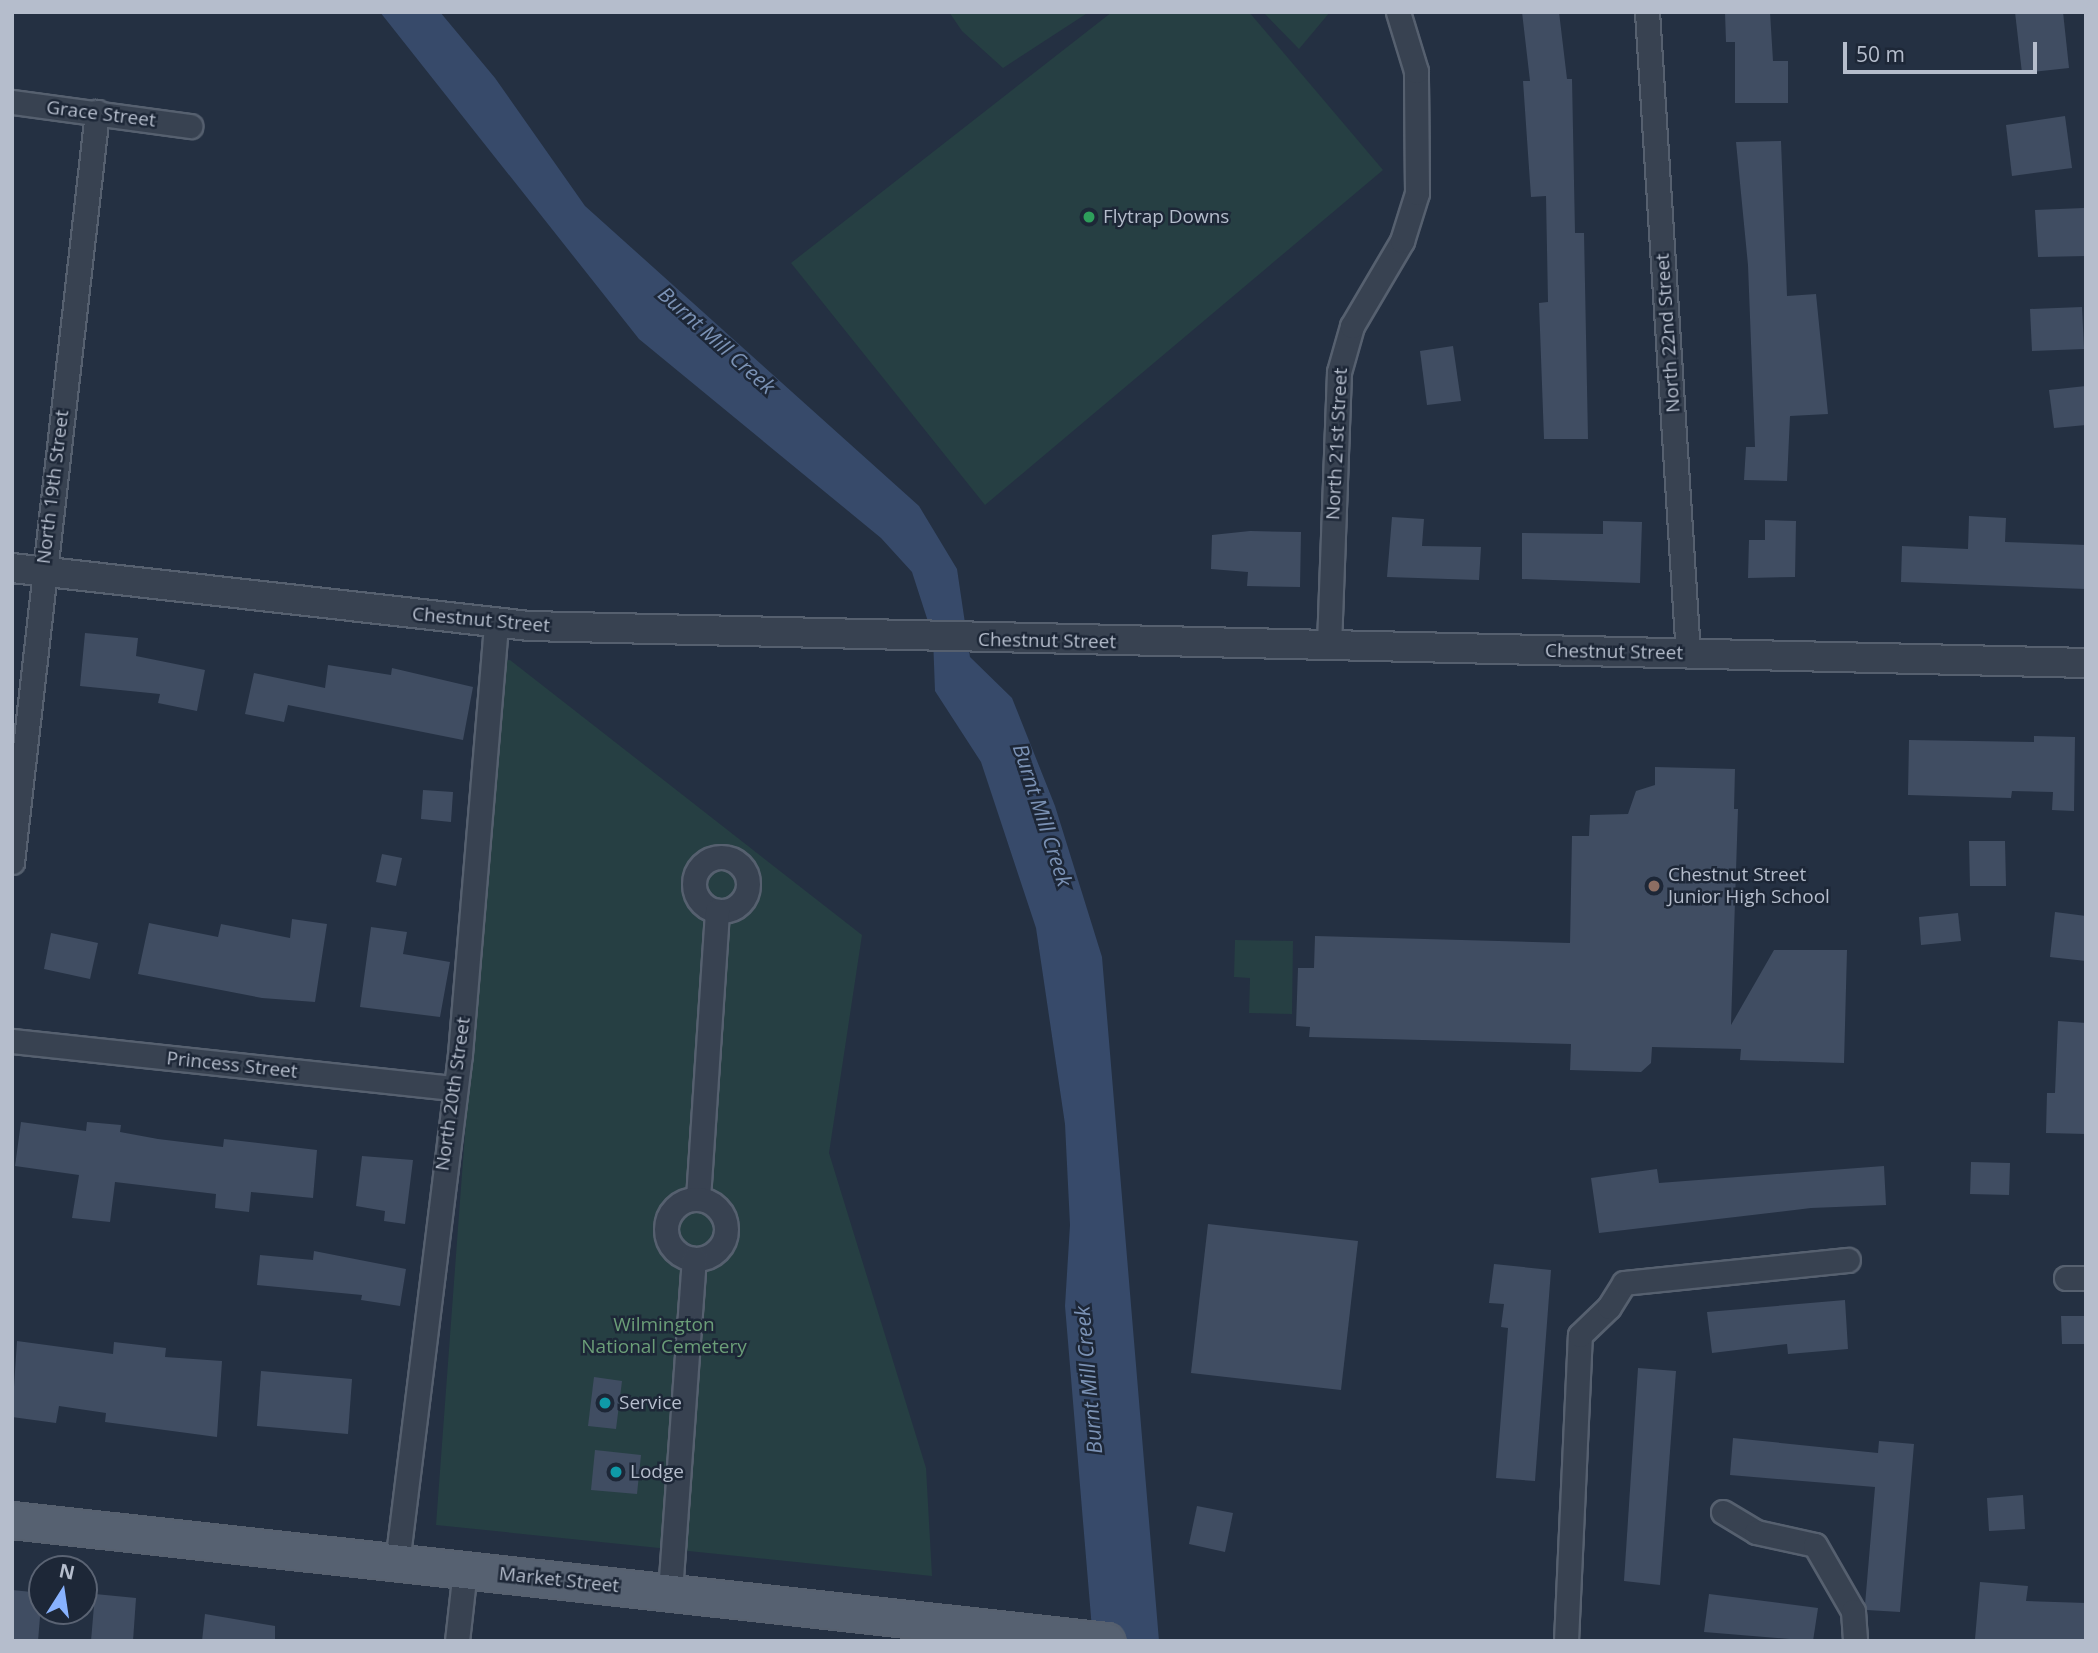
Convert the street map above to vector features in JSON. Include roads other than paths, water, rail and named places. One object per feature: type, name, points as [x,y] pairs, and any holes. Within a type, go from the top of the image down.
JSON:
[{"type":"main road","name":"Market Street","points":[[12,1520],[670,1592],[993,1635],[1106,1641]]},
{"type":"street","name":"North 21st Street","points":[[1329,645],[1339,372],[1352,326],[1402,241],[1417,193],[1416,71],[1398,12]]},
{"type":"street","name":"North 22nd Street","points":[[1647,12],[1688,654]]},
{"type":"street","name":"Grace Street","points":[[12,103],[97,111],[190,126]]},
{"type":"street","name":"North 19th Street","points":[[12,862],[97,111]]},
{"type":"street","name":"Chestnut Street","points":[[12,568],[496,623],[990,640],[1329,645],[2086,663]]},
{"type":"street","name":"North 20th Street","points":[[397,1563],[478,860],[496,623]]},
{"type":"street","points":[[698,1198],[717,911]]},
{"type":"street","name":"Princess Street","points":[[12,1041],[452,1088]]},
{"type":"street","points":[[698,1198],[718,1207],[726,1226],[726,1236],[714,1253],[694,1259],[677,1252],[666,1226],[673,1209],[698,1198]]},
{"type":"street","points":[[670,1592],[694,1259]]},
{"type":"street","points":[[1566,1641],[1580,1335],[1609,1307],[1624,1283],[1848,1259]]},
{"type":"street","points":[[1723,1512],[1756,1532],[1815,1545],[1853,1611],[1855,1641]]},
{"type":"street","points":[[457,1641],[465,1570]]},
{"type":"water","name":"Burnt Mill Creek","points":[[380,12],[440,12],[495,78],[585,206],[919,506],[957,569],[970,657],[1012,698],[1055,806],[1102,957],[1159,1641],[1093,1641],[1065,1306],[1070,1225],[1065,1124],[1036,928],[981,762],[935,691],[933,637],[912,572],[881,538],[639,339]]},
{"type":"place","name":"Flytrap Downs","points":[[1089,217]]},
{"type":"place","name":"Chestnut Street Junior High School","points":[[1654,886]]},
{"type":"place","name":"Service","points":[[605,1403]]},
{"type":"place","name":"Lodge","points":[[616,1472]]},
{"type":"park label","name":"Wilmington National Cemetery","points":[[664,1336]]}]
